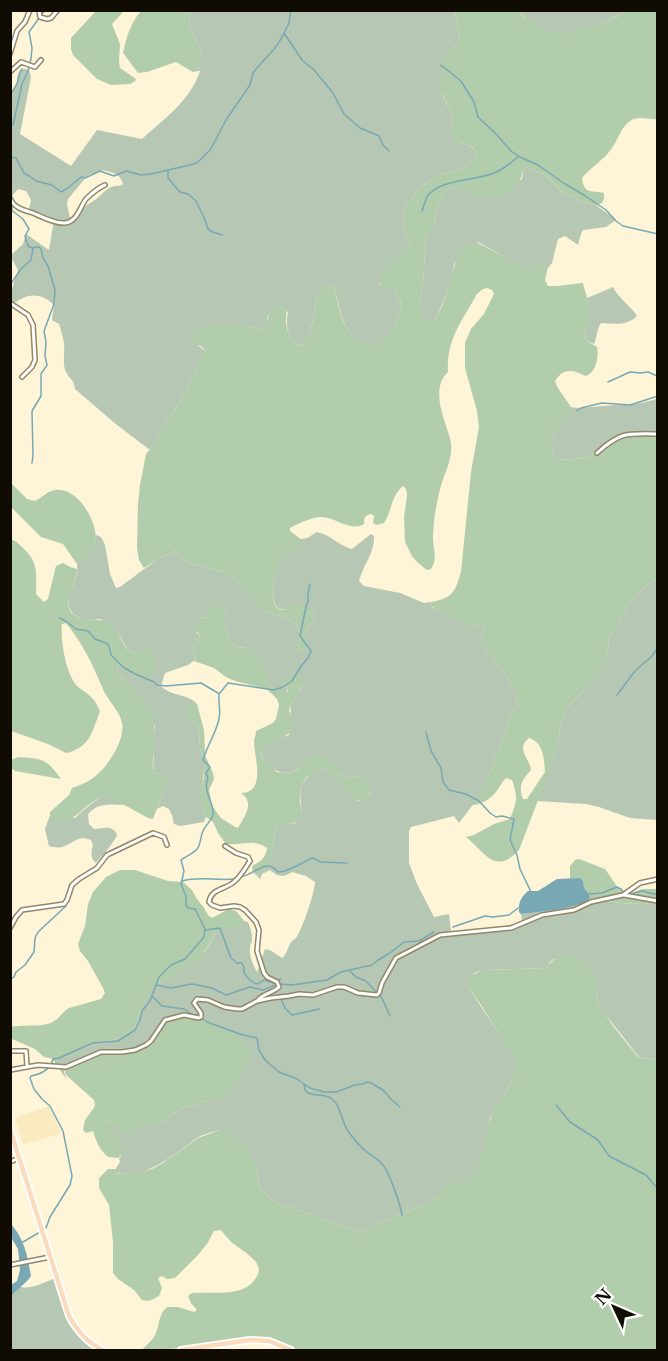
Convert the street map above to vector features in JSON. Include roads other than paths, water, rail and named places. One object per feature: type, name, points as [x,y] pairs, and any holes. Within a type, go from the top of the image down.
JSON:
[{"type":"main road","points":[[10,1129],[67,1310],[74,1325],[84,1338],[102,1350]]},
{"type":"main road","points":[[182,1350],[257,1340],[269,1341],[291,1350]]},
{"type":"street","points":[[39,10],[40,17],[45,19],[50,19],[57,11]]},
{"type":"street","points":[[10,54],[17,31],[25,22],[30,11]]},
{"type":"street","points":[[10,72],[21,62],[35,67],[41,60]]},
{"type":"street","points":[[10,198],[18,207],[50,220],[67,223],[74,219],[84,202],[105,185]]},
{"type":"street","points":[[10,303],[28,315],[33,325],[35,360],[32,367],[22,376]]},
{"type":"street","points":[[597,453],[621,435],[657,434]]},
{"type":"street","points":[[10,928],[22,910],[64,904],[72,885],[97,868],[110,854],[153,833],[164,837],[167,845]]},
{"type":"street","points":[[10,1070],[27,1066],[66,1066],[100,1052],[135,1050],[146,1045],[155,1037],[165,1020],[184,1015],[201,1017],[195,1005],[197,999],[237,1009],[247,1007],[263,995],[277,990],[279,987],[277,982],[267,978],[264,974],[257,951],[258,924],[242,908],[234,906],[220,908],[209,902],[213,893],[237,880],[250,861],[248,857],[225,846]]},
{"type":"street","points":[[623,895],[640,883],[657,879]]},
{"type":"street","points":[[257,1001],[299,994],[313,995],[342,986],[358,993],[377,995],[396,958],[440,935],[505,929],[542,915],[574,910],[591,902],[623,895],[657,901]]},
{"type":"street","points":[[10,1051],[26,1051],[27,1066]]},
{"type":"street","points":[[10,1162],[19,1158]]},
{"type":"street","points":[[10,1265],[50,1257]]},
{"type":"water","points":[[580,878],[590,898],[585,902],[558,909],[521,914],[519,912],[520,900],[528,891],[538,891],[557,879]]},
{"type":"water","points":[[10,1223],[22,1241],[31,1276],[11,1296],[11,1285],[17,1281],[20,1270],[18,1249],[11,1237]]},
{"type":"waterway","points":[[10,126],[13,125],[22,84],[31,59],[32,48],[29,32],[45,10]]},
{"type":"waterway","points":[[10,157],[16,158],[24,173],[36,181],[52,185],[61,192],[81,177],[85,178],[100,171],[114,176],[126,171],[141,175],[198,162],[210,150],[226,120],[250,85],[253,73],[281,39],[289,23],[291,10]]},
{"type":"waterway","points":[[284,33],[302,60],[314,70],[333,93],[344,114],[360,128],[379,136],[389,151]]},
{"type":"waterway","points":[[441,65],[461,81],[474,102],[478,117],[511,151],[538,165],[584,195],[606,210],[623,226],[658,234]]},
{"type":"waterway","points":[[10,95],[22,70]]},
{"type":"waterway","points":[[422,211],[427,197],[439,187],[494,173],[518,157]]},
{"type":"waterway","points":[[168,171],[168,178],[180,192],[188,194],[196,201],[210,231],[222,235]]},
{"type":"waterway","points":[[10,209],[23,219],[29,229],[25,236],[28,246],[41,249],[55,290],[54,304],[44,331],[47,365],[41,374],[41,396],[32,411],[32,463]]},
{"type":"waterway","points":[[10,285],[21,269],[31,260],[33,249]]},
{"type":"waterway","points":[[608,382],[630,372],[648,372],[657,376],[658,379]]},
{"type":"waterway","points":[[577,411],[602,403],[630,405],[658,396]]},
{"type":"waterway","points":[[44,1229],[70,1185],[72,1176],[63,1131],[50,1106],[34,1089],[30,1078],[48,1068],[53,1059],[93,1043],[118,1041],[135,1030],[159,977],[171,965],[185,959],[204,937],[205,929],[195,909],[188,908],[186,905],[186,896],[181,884],[184,871],[181,860],[198,847],[203,831],[213,816],[206,786],[208,778],[206,773],[210,767],[203,760],[219,719],[219,694],[228,683],[274,690],[292,681],[311,651],[300,636],[310,584]]},
{"type":"waterway","points":[[59,618],[76,629],[88,631],[95,639],[106,643],[111,655],[123,667],[157,685],[201,683],[218,693]]},
{"type":"waterway","points":[[617,695],[635,671],[652,656],[658,647]]},
{"type":"waterway","points":[[426,732],[431,751],[441,768],[443,782],[449,790],[466,794],[479,801],[496,817],[514,819],[510,840],[531,892]]},
{"type":"waterway","points":[[241,877],[265,866],[274,868],[278,872],[287,870],[313,858],[321,862],[347,863]]},
{"type":"waterway","points":[[182,881],[234,879]]},
{"type":"waterway","points":[[589,894],[602,893],[617,887],[626,895],[642,891],[658,895]]},
{"type":"waterway","points":[[10,982],[34,952],[38,932],[66,906]]},
{"type":"waterway","points":[[453,927],[485,916],[509,915],[518,908]]},
{"type":"waterway","points":[[205,930],[220,928],[231,958],[237,963],[242,963],[244,973],[252,981],[258,984],[264,980],[270,982],[281,979]]},
{"type":"waterway","points":[[157,985],[171,988],[192,984],[212,988],[226,995],[250,987],[263,990],[278,984],[292,985],[327,980],[341,972],[372,965],[404,942],[419,941],[434,932]]},
{"type":"waterway","points":[[350,971],[356,977],[366,981],[381,996],[390,1016]]},
{"type":"waterway","points":[[152,996],[162,1006],[184,1009],[194,1016]]},
{"type":"waterway","points":[[281,999],[285,1008],[292,1015],[319,1009]]},
{"type":"waterway","points":[[201,1018],[243,1035],[257,1038],[259,1050],[265,1060],[279,1072],[297,1079],[310,1088],[324,1092],[336,1092],[367,1082],[383,1090],[400,1107]]},
{"type":"waterway","points":[[304,1084],[308,1093],[328,1097],[334,1101],[352,1137],[382,1164],[394,1189],[402,1216]]},
{"type":"waterway","points":[[556,1105],[570,1122],[598,1140],[609,1156],[646,1175],[658,1189]]},
{"type":"waterway","points":[[23,1242],[40,1232]]}]
